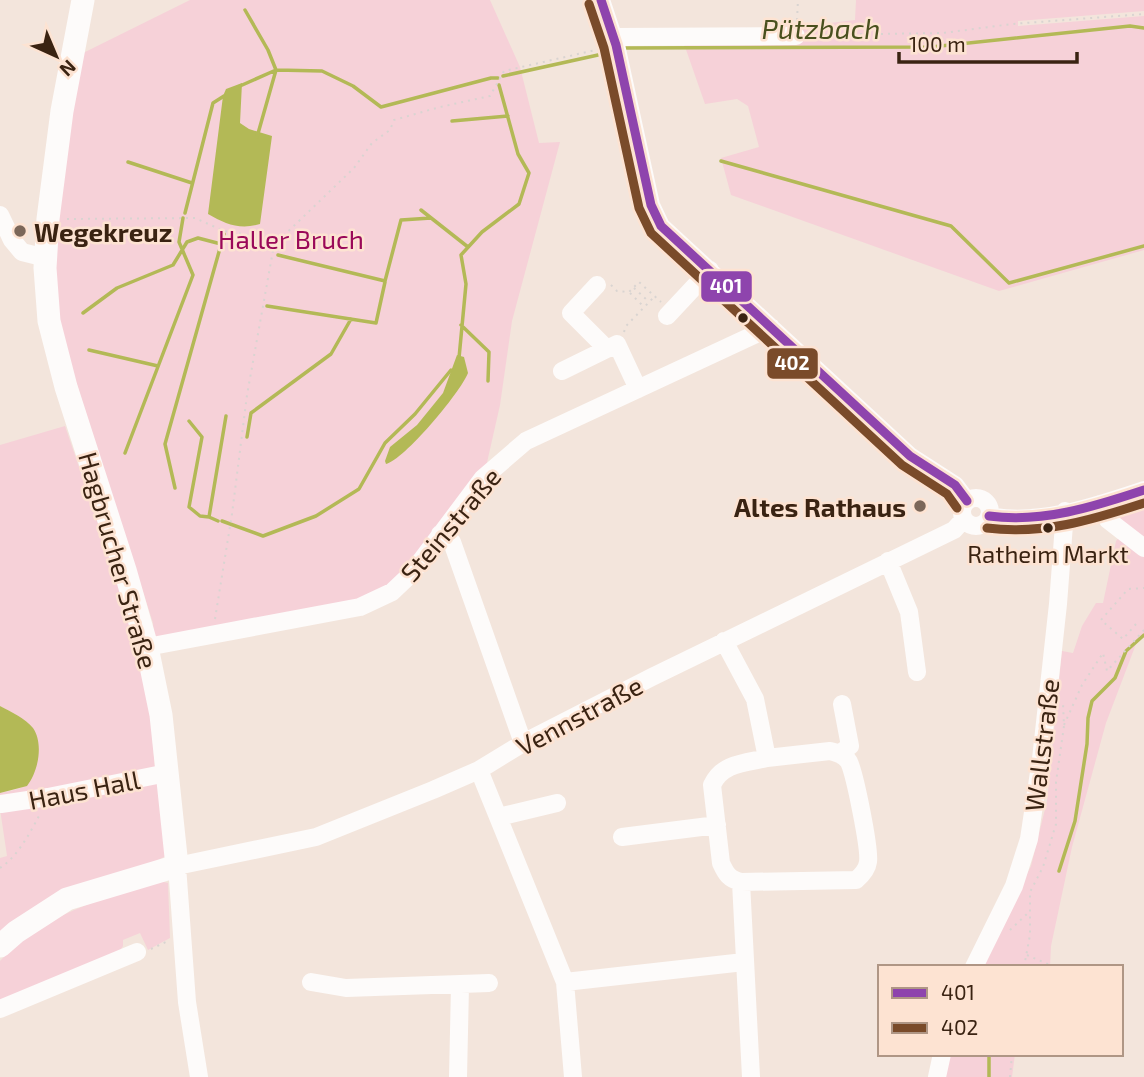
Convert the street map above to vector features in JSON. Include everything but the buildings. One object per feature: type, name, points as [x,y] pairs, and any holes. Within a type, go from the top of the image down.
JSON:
[{"type":"main road","name":"Hagbrucher Straße","points":[[83,0],[62,111],[48,219],[46,258],[49,321],[66,387],[147,647],[161,715],[177,866]]},
{"type":"main road","points":[[0,946],[16,932],[67,899],[177,866]]},
{"type":"street","points":[[601,0],[615,41],[655,216],[661,226],[910,456],[956,485],[965,510],[975,499],[983,501],[989,516],[1007,520],[1037,517],[1100,503],[1144,489]]},
{"type":"street","points":[[615,41],[796,36]]},
{"type":"street","points":[[0,215],[12,240],[22,252],[46,258]]},
{"type":"street","points":[[665,310],[710,270]]},
{"type":"street","points":[[597,285],[571,313],[613,349],[638,389]]},
{"type":"street","name":"Steinstraße","points":[[147,647],[360,607],[377,601],[392,592],[411,574],[483,478],[526,441],[638,389],[725,341],[771,327]]},
{"type":"street","points":[[562,371],[613,349]]},
{"type":"street","points":[[1100,503],[1108,520],[1144,548]]},
{"type":"street","name":"Vennstraße","points":[[177,866],[316,837],[479,770],[523,743],[724,641],[954,530],[965,510]]},
{"type":"street","name":"Wallstraße","points":[[975,965],[1014,886],[1029,839],[1058,604],[1065,512]]},
{"type":"street","points":[[440,534],[452,542],[523,743]]},
{"type":"street","points":[[888,561],[909,612],[917,672]]},
{"type":"street","points":[[724,641],[755,699],[766,758]]},
{"type":"street","points":[[840,753],[850,746],[842,704]]},
{"type":"street","points":[[830,751],[840,753],[848,762],[862,813],[868,861],[864,873],[856,880],[741,882],[726,875],[721,863],[712,785],[726,767],[766,758],[830,751]]},
{"type":"street","points":[[479,770],[565,982],[573,1077]]},
{"type":"street","name":"Haus Hall","points":[[1,804],[167,773]]},
{"type":"street","points":[[498,817],[557,803]]},
{"type":"street","points":[[622,837],[717,825]]},
{"type":"street","points":[[177,866],[187,1002],[199,1077]]},
{"type":"street","points":[[741,882],[751,1077]]},
{"type":"street","points":[[0,1009],[137,952]]},
{"type":"street","points":[[565,982],[744,962]]},
{"type":"street","points":[[311,982],[346,988],[489,983]]},
{"type":"street","points":[[458,1077],[460,986]]},
{"type":"street","points":[[937,1077],[942,1056]]},
{"type":"path","points":[[798,0],[796,36],[943,33],[1013,24],[1144,14]]},
{"type":"path","points":[[214,634],[247,395],[274,245],[354,168],[372,143],[390,130],[394,120],[491,96],[504,71],[615,41]]},
{"type":"path","points":[[48,219],[195,218],[224,232],[248,235],[274,245]]},
{"type":"path","points":[[597,285],[604,279],[617,291],[629,292],[644,307]]},
{"type":"path","points":[[629,292],[639,282],[665,310]]},
{"type":"path","points":[[634,287],[649,302]]},
{"type":"path","points":[[613,349],[626,326],[654,296]]},
{"type":"path","points":[[1136,624],[1124,639],[1101,620],[1128,589],[1144,588]]},
{"type":"path","points":[[1064,726],[1082,685],[1103,653],[1107,671],[1144,631]]},
{"type":"path","points":[[0,869],[29,835],[48,797]]},
{"type":"path","points":[[137,952],[146,951],[182,935]]},
{"type":"path","points":[[1027,954],[1050,965]]},
{"type":"path","points":[[1010,1077],[1012,1056]]},
{"type":"green space","name":"Haller Bruch","points":[[190,0],[490,0],[520,67],[539,143],[560,142],[512,321],[500,405],[486,467],[407,575],[375,601],[154,638],[153,623],[58,325],[54,255],[75,57]]},
{"type":"green space","points":[[856,0],[1144,0],[1144,11],[1018,21],[1018,26],[1144,16],[1144,250],[999,291],[731,195],[721,158],[759,147],[748,106],[737,99],[705,104],[683,41],[855,20]]},
{"type":"green space","points":[[65,426],[128,611],[148,687],[155,768],[0,800],[0,793],[16,790],[30,781],[37,760],[18,716],[0,706],[0,445]]},
{"type":"green space","points":[[1144,498],[1144,636],[1136,644],[1106,723],[1072,847],[1051,946],[1050,965],[980,965],[1031,866],[1047,801],[1062,651],[1073,653],[1082,626],[1096,603],[1103,603],[1116,541],[1129,527],[1116,515],[1118,509]]},
{"type":"green space","points":[[160,781],[172,853],[0,939],[0,858],[7,856],[0,809]]},
{"type":"green space","points":[[159,881],[168,883],[170,938],[148,950],[140,933],[123,940],[123,946],[117,955],[0,1004],[0,961],[35,931],[74,910]]},
{"type":"green space","points":[[949,1056],[1015,1056],[1012,1077],[944,1077]]},
{"type":"shaded area","points":[[242,83],[240,123],[249,129],[272,136],[260,224],[246,226],[227,223],[208,214],[223,96],[226,89]]},
{"type":"shaded area","points":[[457,355],[464,357],[468,373],[463,382],[418,439],[386,464],[390,447],[417,425],[443,393]]},
{"type":"shaded area","points":[[0,706],[22,718],[33,728],[39,750],[37,766],[27,786],[0,793]]},
{"type":"waterway","points":[[245,10],[276,70],[257,137]]},
{"type":"waterway","name":"Pützbach","points":[[623,48],[931,47],[1130,26],[1144,28]]},
{"type":"waterway","name":"Pützbach","points":[[503,76],[598,55]]},
{"type":"waterway","points":[[240,86],[276,70],[322,71],[353,86],[381,107],[498,78]]},
{"type":"waterway","points":[[459,358],[466,284],[461,255],[482,232],[519,204],[529,173],[518,154],[499,85]]},
{"type":"waterway","points":[[185,213],[213,103],[224,96]]},
{"type":"waterway","points":[[452,121],[508,116]]},
{"type":"waterway","points":[[721,161],[951,226],[1009,283],[1144,246]]},
{"type":"waterway","points":[[128,162],[192,183]]},
{"type":"waterway","points":[[421,210],[468,247]]},
{"type":"waterway","points":[[125,453],[193,275],[179,242],[183,218]]},
{"type":"waterway","points":[[278,255],[385,281],[401,220],[431,218]]},
{"type":"waterway","points":[[175,488],[165,444],[224,234]]},
{"type":"waterway","points":[[83,313],[117,288],[173,265],[187,242],[198,238],[221,244]]},
{"type":"waterway","points":[[267,306],[376,323],[385,282]]},
{"type":"waterway","points":[[247,437],[251,413],[331,354],[351,319]]},
{"type":"waterway","points":[[461,325],[489,352],[488,381]]},
{"type":"waterway","points":[[89,350],[158,366]]},
{"type":"waterway","points":[[222,521],[263,536],[316,516],[359,489],[385,443],[415,414],[451,370]]},
{"type":"waterway","points":[[218,521],[209,517],[226,416]]},
{"type":"waterway","points":[[189,421],[202,437],[189,507],[200,516],[209,517]]},
{"type":"waterway","points":[[1059,871],[1075,821],[1092,701],[1115,678],[1126,651],[1144,635]]},
{"type":"waterway","points":[[989,1056],[989,1077]]},
{"type":"transit line","name":"401","points":[[601,0],[616,45],[651,205],[661,226],[910,456],[955,485],[967,501]]},
{"type":"transit line","name":"402","points":[[589,4],[604,48],[639,208],[651,233],[902,465],[947,494],[957,508]]},
{"type":"transit line","name":"401","points":[[989,516],[1029,517],[1068,512],[1144,490]]},
{"type":"transit line","name":"402","points":[[987,528],[1007,530],[1067,525],[1144,503]]},
{"type":"place","name":"Wegekreuz","points":[[20,231]]},
{"type":"place","name":"Altes Rathaus","points":[[920,506]]},
{"type":"place","name":"Ratheim Markt","points":[[1048,528]]}]
